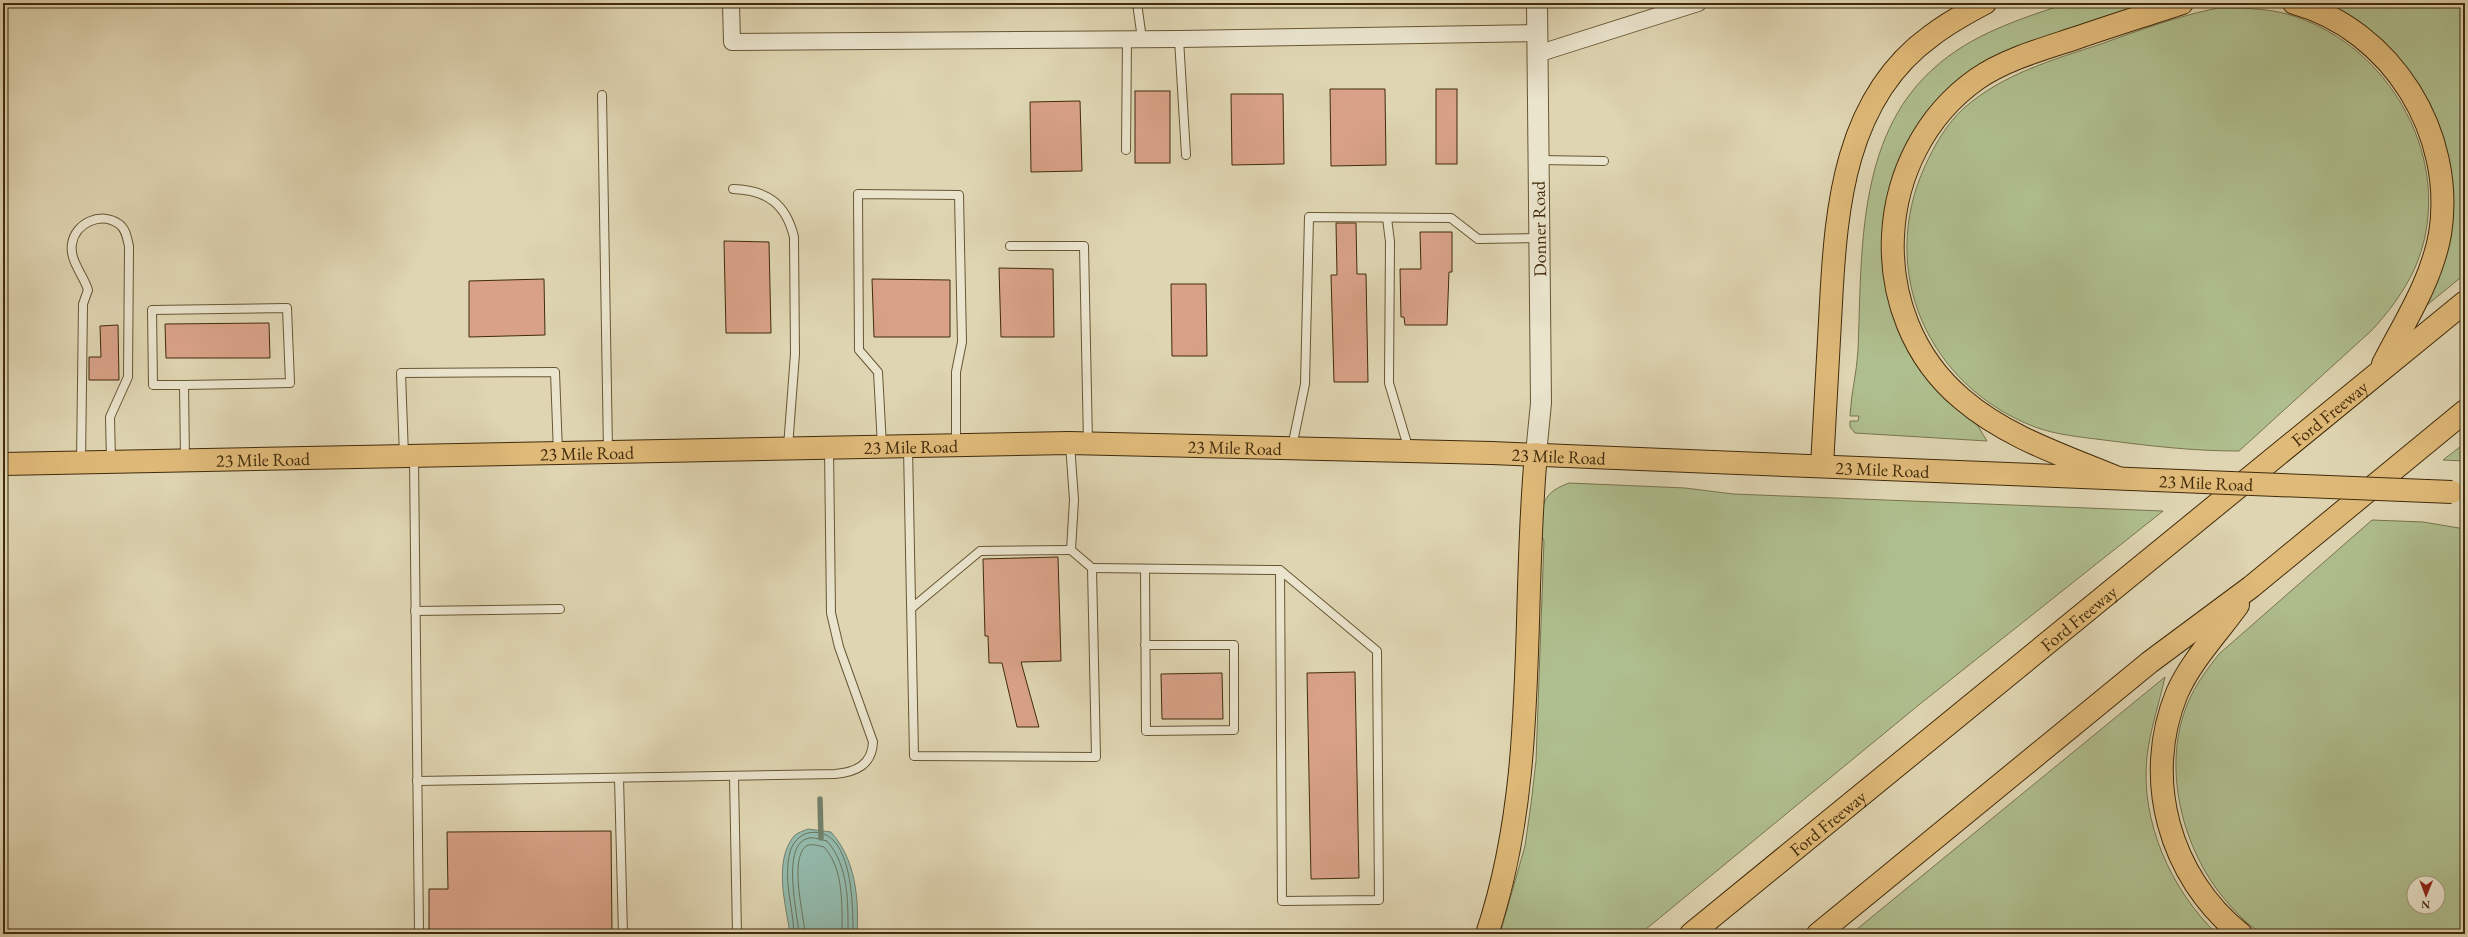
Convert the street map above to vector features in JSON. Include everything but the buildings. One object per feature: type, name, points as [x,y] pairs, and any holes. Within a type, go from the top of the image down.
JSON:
[{"type":"main road","points":[[1822,466],[1835,236],[1844,178],[1856,137],[1874,101],[1889,78],[1907,57],[1930,36],[1958,17],[1985,3]]},
{"type":"main road","points":[[2118,478],[2016,435],[1986,418],[1960,399],[1937,375],[1907,325],[1899,299],[1893,269],[1893,229],[1896,205],[1905,174],[1917,148],[1955,98],[1978,79],[2034,52],[2182,3]]},
{"type":"main road","points":[[2294,3],[2335,19],[2378,51],[2396,69],[2423,113],[2437,155],[2441,179],[2442,208],[2440,234],[2433,261],[2422,289],[2378,373]]},
{"type":"main road","name":"Ford Freeway","points":[[1691,934],[2465,302]]},
{"type":"main road","points":[[1818,934],[2150,662],[2251,587],[2465,411]]},
{"type":"main road","name":"23 Mile Road","points":[[3,464],[558,454],[882,446],[1079,444],[1409,450],[1536,454],[2459,492]]},
{"type":"main road","points":[[1486,934],[1508,859],[1521,770],[1532,500],[1536,454]]},
{"type":"main road","points":[[2240,934],[2209,904],[2179,857],[2164,806],[2161,775],[2163,745],[2168,718],[2178,692],[2188,672],[2251,587]]},
{"type":"street","points":[[731,3],[732,42],[1179,39],[1537,33]]},
{"type":"street","name":"Donner Road","points":[[1536,454],[1541,403],[1537,3]]},
{"type":"street","points":[[1537,54],[1698,3]]},
{"type":"lane","points":[[1126,150],[1137,3]]},
{"type":"lane","points":[[1179,39],[1186,154]]},
{"type":"lane","points":[[602,95],[608,452]]},
{"type":"lane","points":[[1538,160],[1604,161]]},
{"type":"lane","points":[[733,189],[748,190],[766,195],[776,203],[790,222],[794,237],[795,354],[788,448]]},
{"type":"lane","points":[[882,446],[878,372],[859,350],[858,194],[959,195],[962,342],[956,372],[956,445]]},
{"type":"lane","points":[[1292,448],[1305,384],[1309,216],[1451,218],[1478,239],[1539,238]]},
{"type":"lane","points":[[81,462],[83,304],[88,290],[73,255],[71,245],[76,234],[88,221],[99,218],[109,219],[120,224],[126,233],[129,246],[128,377],[110,417],[111,461]]},
{"type":"lane","points":[[1387,218],[1390,242],[1389,383],[1409,450]]},
{"type":"lane","points":[[1010,246],[1084,246],[1079,444],[1071,550]]},
{"type":"lane","points":[[287,308],[290,383],[184,385],[153,385],[152,310],[287,308]]},
{"type":"lane","points":[[419,934],[415,610],[409,456],[401,373],[556,372],[558,454]]},
{"type":"lane","points":[[184,385],[185,460]]},
{"type":"lane","points":[[908,446],[913,607],[914,756],[1096,756],[1092,568]]},
{"type":"lane","points":[[417,781],[848,773],[859,769],[867,762],[872,752],[872,742],[839,647],[831,613],[829,447]]},
{"type":"lane","points":[[913,607],[980,551],[1071,550],[1092,568],[1280,570],[1377,651],[1380,900],[1282,901],[1280,570]]},
{"type":"lane","points":[[1144,569],[1146,731],[1234,730],[1234,645],[1145,645]]},
{"type":"lane","points":[[415,610],[560,609]]},
{"type":"lane","points":[[734,776],[737,934]]},
{"type":"lane","points":[[619,778],[623,934]]},
{"type":"shaded area","points":[[2068,3],[2154,3],[1956,85],[1884,229],[1885,275],[1917,363],[1944,396],[1978,426],[1987,441],[1855,433],[1850,427],[1850,421],[1858,421],[1859,416],[1850,416],[1857,358],[1863,238],[1868,200],[1876,163],[1889,129],[1908,97],[1933,69],[1963,46],[2014,22]]},
{"type":"shaded area","points":[[2321,3],[2465,3],[2465,274],[2427,305],[2430,295],[2434,118]]},
{"type":"shaded area","points":[[2218,8],[2271,11],[2292,15],[2302,19],[2336,36],[2366,60],[2391,88],[2410,121],[2423,157],[2429,194],[2426,233],[2414,270],[2395,302],[2371,331],[2239,451],[2188,449],[2138,444],[2069,435],[2035,427],[1998,408],[1966,384],[1941,354],[1922,320],[1910,284],[1907,245],[1912,206],[1925,166],[1937,143],[1958,114],[1979,96],[1995,86],[2046,62],[2159,24]]},
{"type":"shaded area","points":[[2465,443],[2465,461],[2443,460]]},
{"type":"shaded area","points":[[1569,483],[1685,488],[1733,494],[2163,511],[1920,704],[1640,934],[1500,934],[1525,846],[1536,761],[1544,541],[1541,530],[1542,512],[1545,501],[1551,492]]},
{"type":"shaded area","points":[[2372,520],[2423,522],[2465,529],[2465,934],[2270,935],[2260,932],[2242,918],[2222,896],[2207,875],[2195,852],[2179,800],[2176,773],[2177,747],[2182,721],[2191,696],[2204,674],[2219,654]]},
{"type":"shaded area","points":[[2165,677],[2152,727],[2147,757],[2146,781],[2154,830],[2162,853],[2173,876],[2200,916],[2217,934],[1851,934]]},
{"type":"water","points":[[808,829],[831,832],[846,855],[851,867],[856,894],[857,934],[790,934],[784,897],[782,871],[784,858],[788,846],[794,836]]},
{"type":"waterway","points":[[820,799],[821,838]]}]
